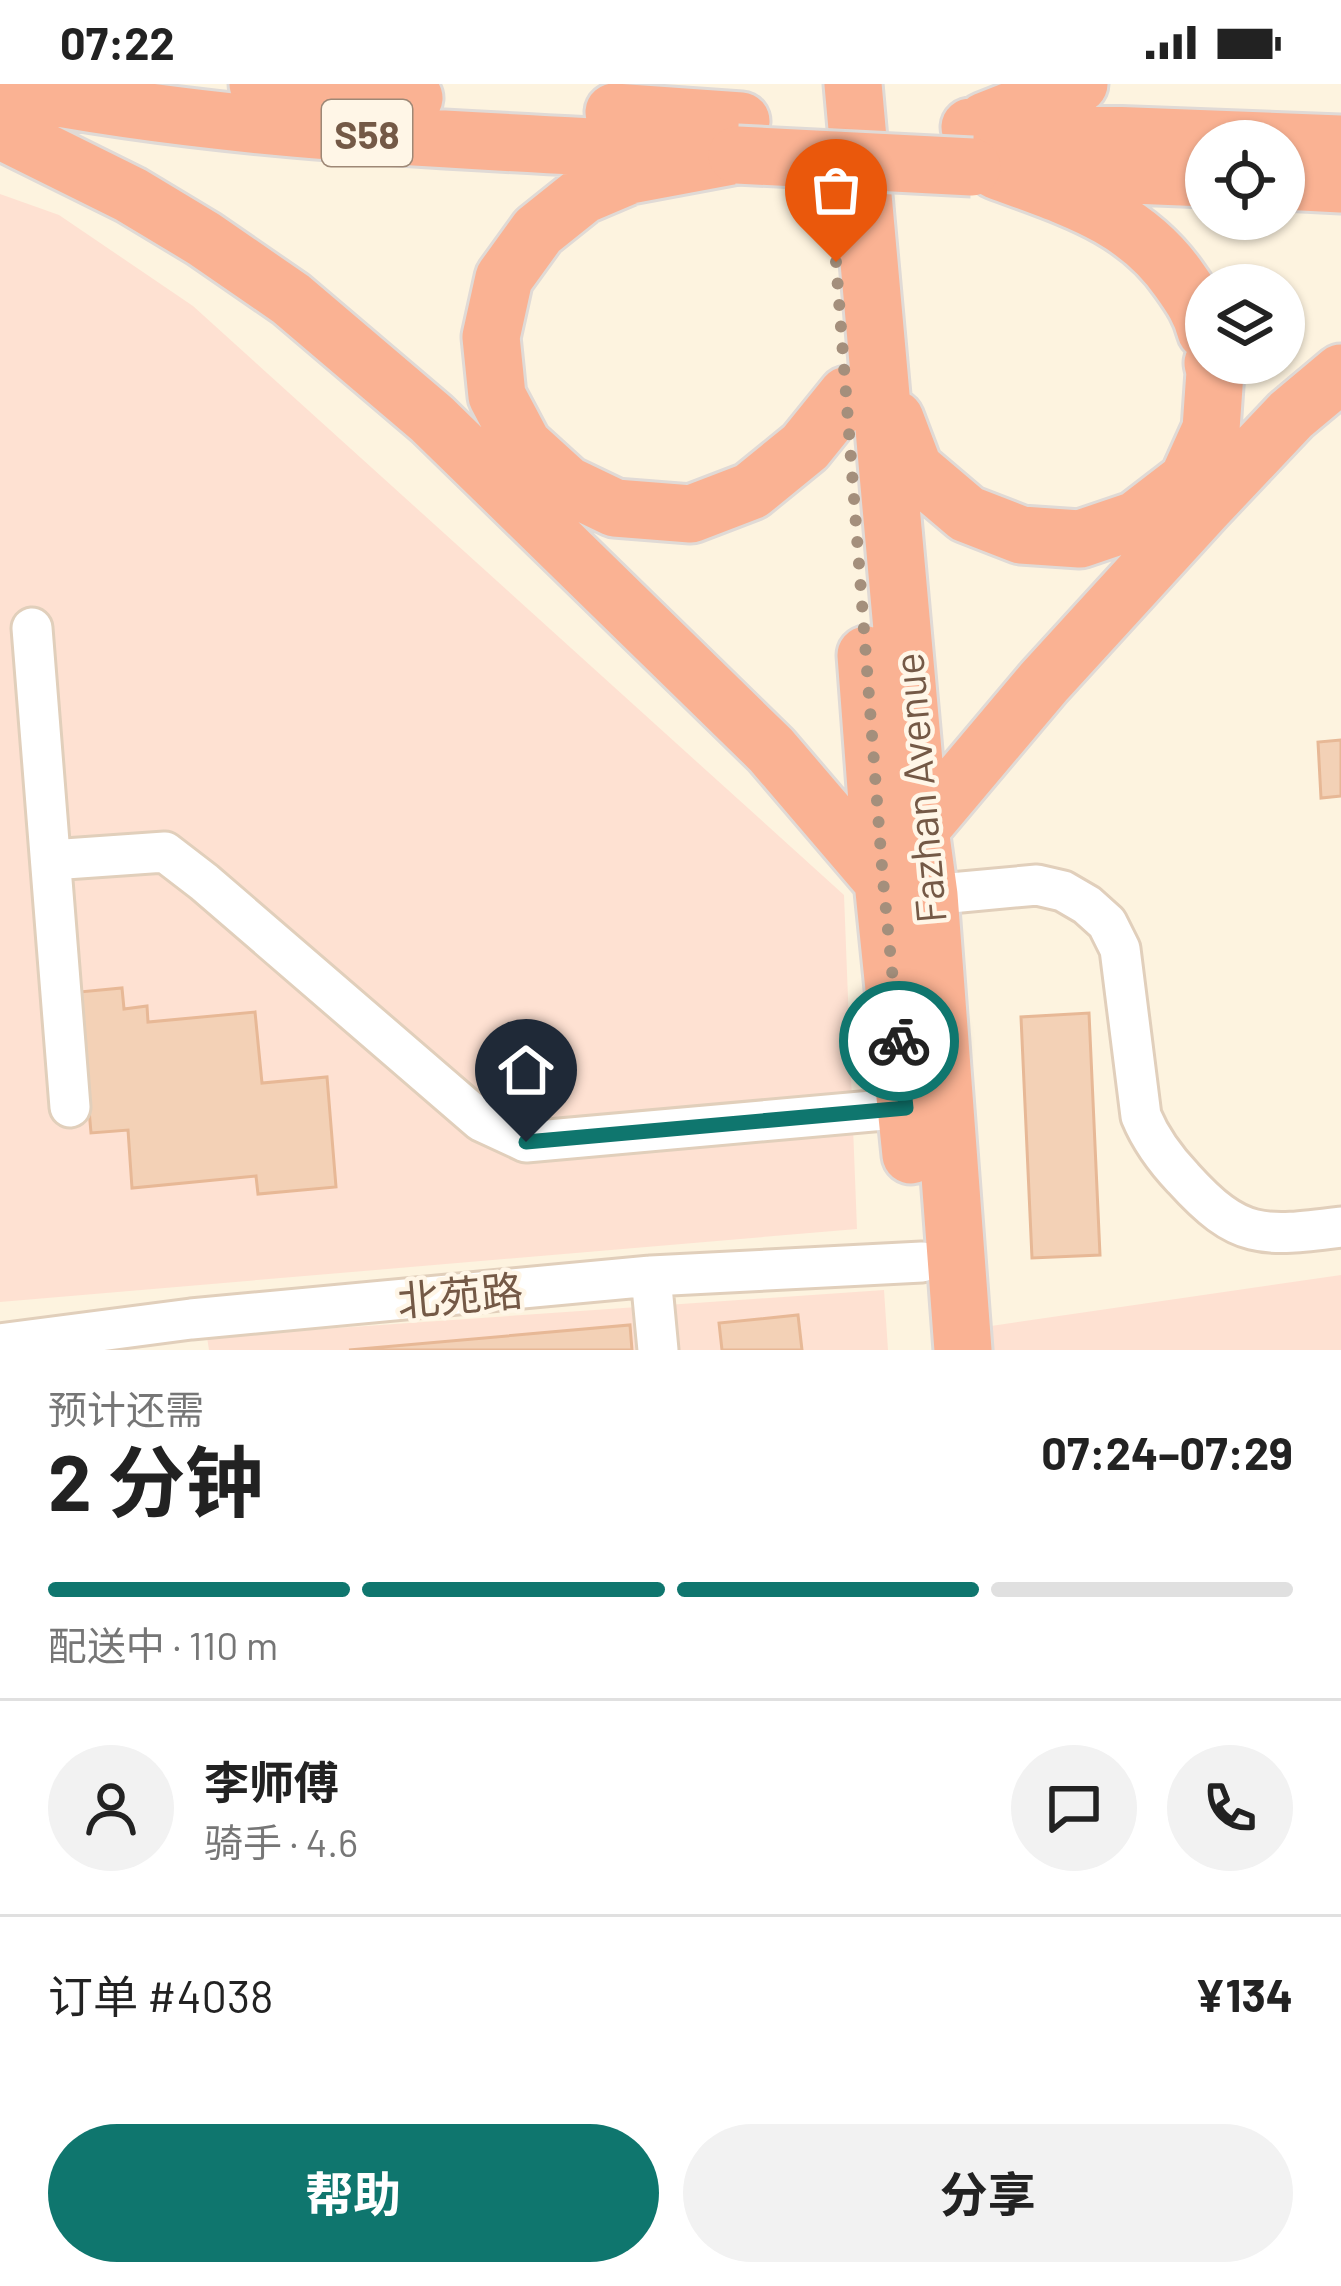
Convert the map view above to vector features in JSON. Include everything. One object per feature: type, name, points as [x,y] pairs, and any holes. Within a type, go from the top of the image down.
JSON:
[{"type":"highway","name":"S58","points":[[258,84],[739,138],[979,154],[1185,176]]},
{"type":"highway","points":[[622,84],[739,138]]},
{"type":"highway","name":"Fazhan Avenue","points":[[821,84],[920,830],[906,888],[906,1108],[928,1350]]},
{"type":"highway","name":"Fazhan Avenue","points":[[853,84],[864,388],[906,888],[963,1350]]},
{"type":"highway","points":[[979,154],[1079,84]]},
{"type":"highway","name":"S58","points":[[0,87],[215,122],[432,138],[739,138]]},
{"type":"highway","points":[[0,130],[92,175],[204,239],[309,314],[432,419],[906,888]]},
{"type":"highway","name":"S58","points":[[979,154],[1082,134],[1341,144]]},
{"type":"highway","points":[[739,138],[583,195],[538,231],[504,278],[491,337],[497,396],[523,445],[567,485],[615,508],[691,514],[751,491],[805,447],[864,388],[914,469],[967,514],[1021,535],[1080,539],[1136,520],[1187,480],[1211,429],[1213,384]]},
{"type":"highway","points":[[979,154],[1102,211],[1162,254],[1185,288]]},
{"type":"highway","points":[[1305,183],[1341,184]]},
{"type":"highway","points":[[920,830],[1044,682],[1204,506],[1291,415],[1341,373]]},
{"type":"street","points":[[32,628],[70,1107]]},
{"type":"street","points":[[51,860],[165,852],[481,1121],[526,1142],[906,1108]]},
{"type":"street","points":[[906,888],[1037,885],[1063,891],[1087,905],[1107,923],[1120,949],[1141,1116],[1171,1165],[1210,1208],[1241,1227],[1282,1234],[1341,1227]]},
{"type":"street","name":"北苑路","points":[[0,1344],[192,1335],[651,1276],[922,1262]]},
{"type":"street","points":[[651,1276],[658,1350]]},
{"type":"shaded area","points":[[0,194],[59,215],[193,306],[844,895],[857,1229],[0,1302]]},
{"type":"shaded area","points":[[1341,1275],[1341,1350],[993,1350],[991,1326]]},
{"type":"shaded area","points":[[884,1290],[888,1350],[209,1350],[207,1337]]},
{"type":"building","points":[[1341,740],[1341,796],[1321,798],[1318,742]]},
{"type":"building","points":[[122,988],[124,1009],[147,1006],[148,1022],[255,1012],[262,1083],[327,1077],[336,1187],[258,1194],[256,1176],[132,1188],[128,1130],[91,1133],[79,992]]},
{"type":"building","points":[[1089,1013],[1100,1255],[1032,1258],[1021,1017]]},
{"type":"building","points":[[798,1315],[802,1350],[722,1350],[719,1323]]},
{"type":"building","points":[[630,1325],[632,1350],[349,1350]]},
{"type":"way so far","points":[[836,262],[899,1041]]},
{"type":"route","points":[[526,1142],[906,1108],[899,1041]]}]
